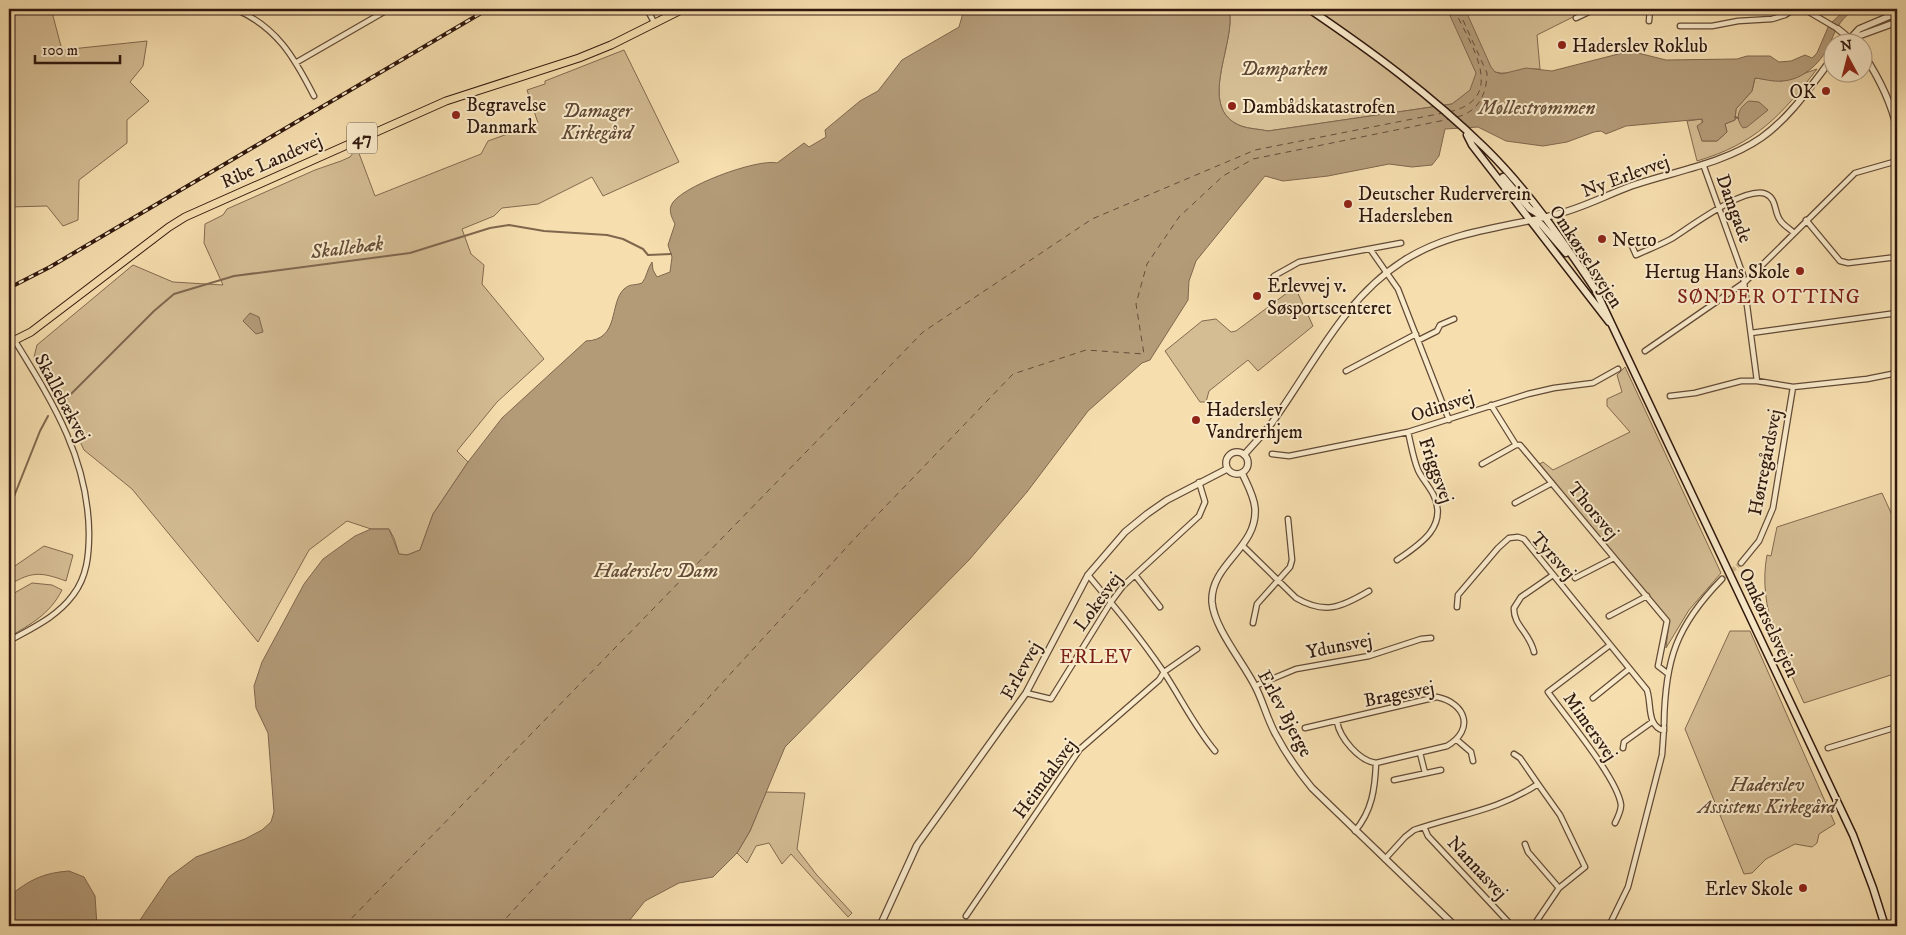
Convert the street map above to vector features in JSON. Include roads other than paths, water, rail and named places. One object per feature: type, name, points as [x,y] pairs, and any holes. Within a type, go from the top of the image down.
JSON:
[{"type":"main road","name":"Ribe Landevej","points":[[12,342],[45,322],[169,227],[191,214],[446,102],[580,58],[684,9]]},
{"type":"main road","name":"Omkørselsvejen","points":[[1309,9],[1373,52],[1437,103],[1505,170],[1545,217],[1595,289],[1854,835],[1885,926]]},
{"type":"main road","name":"Omkørselsvejen","points":[[1466,132],[1472,145],[1532,220],[1618,334]]},
{"type":"main road","points":[[1495,174],[1502,177],[1530,209],[1545,217]]},
{"type":"main road","points":[[1532,220],[1541,224],[1570,259],[1578,263]]},
{"type":"street","points":[[60,11],[72,9]]},
{"type":"street","points":[[235,9],[268,30],[290,52],[314,96]]},
{"type":"street","points":[[296,62],[389,9]]},
{"type":"street","points":[[647,9],[655,24]]},
{"type":"street","points":[[1576,18],[1594,9]]},
{"type":"street","points":[[1649,21],[1650,9]]},
{"type":"street","points":[[1680,26],[1712,26],[1744,20],[1772,19],[1785,16],[1794,9]]},
{"type":"street","points":[[1808,10],[1841,32]]},
{"type":"street","points":[[1857,32],[1859,29],[1897,13]]},
{"type":"street","points":[[1873,32],[1897,22]]},
{"type":"street","name":"Ny Erlevvej","points":[[1244,455],[1275,420],[1352,305],[1387,271],[1444,241],[1483,230],[1572,211],[1632,186],[1726,157],[1762,137],[1794,106],[1824,68]]},
{"type":"street","points":[[1874,70],[1890,101],[1897,129]]},
{"type":"street","points":[[1645,351],[1745,282],[1855,173],[1897,161]]},
{"type":"street","name":"Damgade","points":[[1703,164],[1745,282],[1757,381]]},
{"type":"street","points":[[1632,246],[1636,255],[1669,240],[1719,208],[1751,194],[1766,194],[1776,205],[1780,221],[1794,233]]},
{"type":"street","points":[[1806,220],[1840,261],[1848,263],[1897,257]]},
{"type":"street","points":[[1274,276],[1298,262],[1401,243]]},
{"type":"street","points":[[1370,249],[1398,289],[1449,420]]},
{"type":"street","points":[[1750,332],[1897,313]]},
{"type":"street","points":[[1419,340],[1437,331],[1440,325],[1454,319]]},
{"type":"street","points":[[1346,371],[1416,334]]},
{"type":"street","name":"Skallebækvej","points":[[9,641],[56,614],[75,594],[87,567],[89,547],[89,519],[84,484],[76,454],[58,412],[12,342]]},
{"type":"street","name":"Odinsvej","points":[[1272,454],[1289,456],[1408,432],[1491,405],[1554,388],[1593,383],[1618,369]]},
{"type":"street","points":[[1670,396],[1696,393],[1741,381],[1757,381],[1794,388],[1867,379],[1897,373]]},
{"type":"street","name":"Hørregårdsvej","points":[[1741,563],[1759,541],[1773,508],[1794,388]]},
{"type":"street","name":"Thorsvej","points":[[1491,405],[1516,445],[1520,445],[1667,621],[1658,666],[1667,672]]},
{"type":"street","name":"Friggsvej","points":[[1397,560],[1424,542],[1431,532],[1437,515],[1433,493],[1417,468],[1408,432]]},
{"type":"street","points":[[1482,464],[1516,445]]},
{"type":"street","points":[[1238,452],[1244,455],[1248,464],[1242,473],[1235,474],[1227,468],[1226,459],[1231,454],[1238,452]]},
{"type":"street","name":"Erlevvej","points":[[880,926],[917,845],[1026,693],[1088,574],[1125,532],[1167,500],[1227,468]]},
{"type":"street","name":"Erlev Bjerge","points":[[1242,473],[1255,507],[1252,531],[1243,546],[1222,571],[1214,586],[1212,601],[1216,619],[1255,686],[1275,733],[1292,762],[1312,788],[1455,926]]},
{"type":"street","name":"Lokesvej","points":[[1026,693],[1052,699],[1110,602],[1135,575],[1184,532],[1199,516],[1205,502],[1199,482]]},
{"type":"street","name":"Thorsvej","points":[[1515,503],[1552,483]]},
{"type":"street","points":[[1253,623],[1257,604],[1287,573],[1292,560],[1288,519]]},
{"type":"street","name":"Tyrsvej","points":[[1457,607],[1458,595],[1498,548],[1513,537],[1524,539],[1610,645]]},
{"type":"street","points":[[1243,546],[1296,598],[1317,607],[1338,607],[1369,591]]},
{"type":"street","name":"Thorsvej","points":[[1575,578],[1614,558]]},
{"type":"street","points":[[1088,574],[1164,672],[1200,734],[1215,751]]},
{"type":"street","name":"Lokesvej","points":[[1135,575],[1160,607]]},
{"type":"street","points":[[1534,652],[1529,636],[1516,622],[1514,608],[1521,597],[1553,575]]},
{"type":"street","points":[[1609,926],[1628,887],[1662,755],[1667,672],[1674,650],[1686,626],[1708,593],[1722,579]]},
{"type":"street","points":[[1609,616],[1647,596]]},
{"type":"street","name":"Ydunsvej","points":[[1255,686],[1296,669],[1368,656],[1420,639],[1430,638]]},
{"type":"street","points":[[1610,645],[1647,690],[1650,699],[1652,722],[1658,729],[1664,727]]},
{"type":"street","name":"Mimersvej","points":[[1610,645],[1548,692],[1604,769],[1620,798],[1621,808],[1615,823]]},
{"type":"street","name":"Heimdalsvej","points":[[966,916],[1080,749],[1160,680],[1164,672],[1197,648]]},
{"type":"street","name":"Mimersvej","points":[[1593,698],[1630,669]]},
{"type":"street","name":"Bragesvej","points":[[1305,728],[1337,722],[1436,697],[1455,703],[1461,710],[1464,719],[1463,731],[1457,740]]},
{"type":"street","points":[[1337,722],[1342,736],[1350,746],[1371,763],[1376,764],[1447,746],[1457,740],[1471,752],[1474,761]]},
{"type":"street","name":"Mimersvej","points":[[1623,748],[1624,742],[1652,722]]},
{"type":"street","points":[[1828,748],[1897,727]]},
{"type":"street","points":[[1420,753],[1425,773]]},
{"type":"street","points":[[1514,754],[1520,758],[1560,815],[1585,867],[1559,888],[1536,922],[1531,926]]},
{"type":"street","points":[[1355,831],[1363,822],[1375,790],[1376,764]]},
{"type":"street","points":[[1394,780],[1441,770]]},
{"type":"street","name":"Nannasvej","points":[[1385,859],[1404,837],[1424,827],[1491,809],[1516,798],[1538,784]]},
{"type":"street","name":"Nannasvej","points":[[1424,827],[1428,836],[1512,926]]},
{"type":"street","points":[[1525,844],[1528,852],[1559,888]]},
{"type":"water","name":"Haderslev Dam","points":[[964,9],[1229,9],[1230,23],[1219,90],[1221,105],[1228,117],[1241,126],[1268,131],[1452,104],[1470,90],[1476,73],[1447,9],[1465,9],[1491,67],[1495,72],[1502,74],[1526,68],[1552,71],[1630,51],[1666,60],[1737,59],[1747,56],[1770,56],[1779,62],[1791,61],[1805,55],[1812,58],[1817,53],[1824,37],[1824,54],[1812,68],[1790,80],[1772,81],[1755,78],[1752,91],[1736,109],[1735,120],[1725,124],[1727,132],[1717,141],[1702,141],[1697,126],[1703,122],[1702,119],[1626,126],[1606,134],[1601,131],[1594,132],[1567,142],[1543,146],[1506,141],[1478,127],[1445,129],[1439,156],[1432,165],[1412,167],[1389,164],[1328,176],[1283,181],[1265,176],[1196,261],[1189,281],[1188,300],[1150,360],[1142,363],[1088,411],[1027,492],[969,560],[785,747],[750,831],[737,853],[713,877],[679,883],[645,901],[625,926],[136,926],[169,877],[196,857],[245,839],[262,830],[271,822],[274,812],[268,733],[256,708],[254,686],[262,662],[304,584],[323,559],[355,536],[371,529],[389,529],[399,554],[407,555],[420,550],[433,514],[468,462],[502,418],[586,341],[597,339],[604,334],[609,328],[619,295],[629,286],[642,283],[652,262],[653,270],[657,277],[670,272],[672,257],[668,245],[675,224],[670,208],[677,198],[702,183],[737,169],[777,163],[804,143],[809,147],[826,137],[825,130],[860,101],[878,91],[902,60],[959,27]]},
{"type":"water","name":"Haderslev Dam","points":[[1846,9],[1857,9],[1841,22],[1835,31],[1826,32],[1829,25]]},
{"type":"water","points":[[1749,101],[1759,102],[1768,110],[1747,127],[1743,128],[1738,117],[1740,110]]},
{"type":"water","points":[[250,313],[259,317],[263,332],[256,334],[243,321]]},
{"type":"water","points":[[69,871],[84,877],[95,896],[97,926],[9,926],[9,896],[37,878]]},
{"type":"waterway","name":"Skallebæk","points":[[64,401],[154,311],[174,294],[234,276],[410,253],[490,228],[509,225],[544,231],[607,235],[623,239],[643,249],[648,255],[671,254]]},
{"type":"waterway","name":"Skallebæk","points":[[9,509],[40,431],[48,416]]},
{"type":"tunnel","points":[[1722,579],[1741,563]]},
{"type":"railway","points":[[9,288],[50,267],[488,9]]},
{"type":"place","name":"Haderslev Roklub","points":[[1562,45]]},
{"type":"place","name":"OK","points":[[1826,91]]},
{"type":"place","name":"Dambådskatastrofen","points":[[1232,106]]},
{"type":"place","name":"Begravelse Danmark","points":[[456,115]]},
{"type":"place","name":"Deutscher Ruderverein Hadersleben","points":[[1348,204]]},
{"type":"place","name":"Netto","points":[[1602,239]]},
{"type":"place","name":"Hertug Hans Skole","points":[[1800,271]]},
{"type":"place","name":"Erlevvej v. Søsportscenteret","points":[[1257,296]]},
{"type":"place","name":"Haderslev Vandrerhjem","points":[[1196,420]]},
{"type":"place","name":"Erlev Skole","points":[[1803,888]]},
{"type":"district","name":"SØNDER OTTING","points":[[1769,296]]},
{"type":"district","name":"ERLEV","points":[[1096,656]]},
{"type":"park label","name":"Damparken","points":[[1284,68]]},
{"type":"park label","name":"Damager Kirkegård","points":[[597,121]]},
{"type":"park label","name":"Haderslev Assistens Kirkegård","points":[[1767,795]]},
{"type":"water label","name":"Møllestrømmen","points":[[1537,107]]}]
